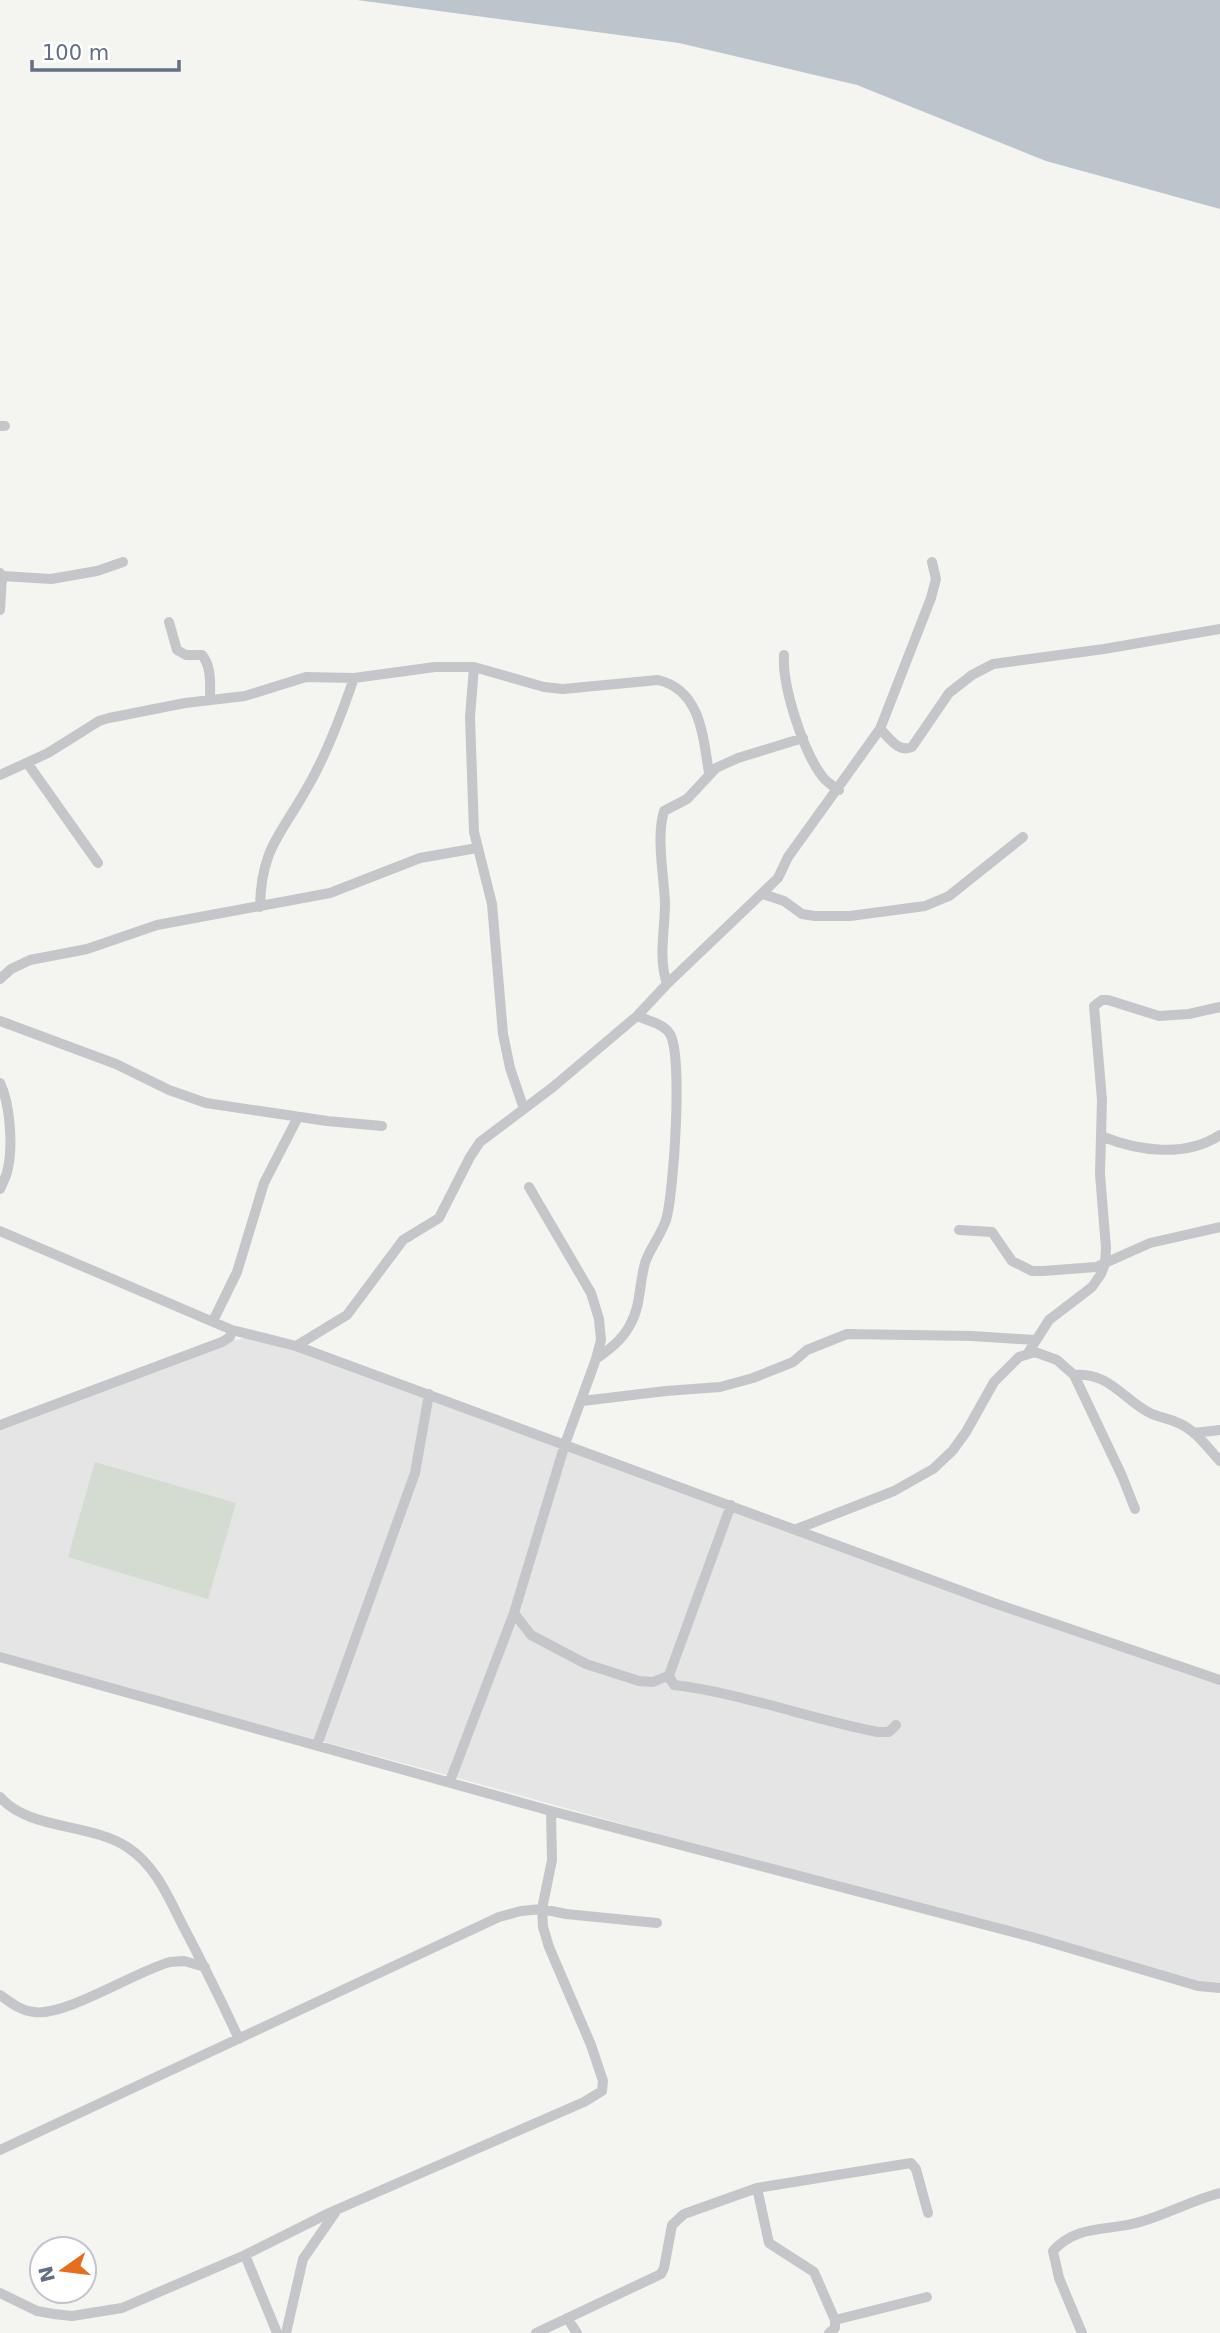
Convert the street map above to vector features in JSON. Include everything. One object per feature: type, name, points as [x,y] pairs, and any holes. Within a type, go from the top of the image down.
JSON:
[{"type":"street","points":[[0,610],[1,574],[51,579],[97,571],[123,562]]},
{"type":"street","points":[[296,1346],[347,1315],[403,1240],[434,1222],[443,1213],[480,1142],[524,1110],[638,1016],[667,984],[778,878],[788,858],[880,729],[931,598],[936,579],[932,562]]},
{"type":"street","points":[[169,622],[177,650],[186,655],[202,655],[206,659],[209,700]]},
{"type":"street","points":[[880,729],[900,748],[912,747],[948,693],[972,675],[993,664],[1220,629]]},
{"type":"street","points":[[784,655],[786,689],[803,738],[822,777],[839,790]]},
{"type":"street","points":[[0,775],[28,764],[104,719],[185,703],[245,696],[306,677],[354,678],[435,667],[474,667],[544,687],[563,689],[658,680],[667,682],[683,693],[695,708],[709,773]]},
{"type":"street","points":[[474,667],[470,717],[474,831],[492,904],[503,1034],[510,1068],[524,1110]]},
{"type":"street","points":[[260,907],[264,865],[271,845],[308,787],[354,678]]},
{"type":"street","points":[[667,984],[661,957],[665,918],[663,814],[668,807],[687,799],[709,773],[738,758],[803,738]]},
{"type":"street","points":[[28,764],[99,863]]},
{"type":"street","points":[[763,894],[784,901],[802,914],[815,916],[850,916],[925,906],[949,897],[1023,837]]},
{"type":"street","points":[[0,979],[11,969],[30,960],[87,949],[157,925],[330,893],[420,858],[477,848]]},
{"type":"street","points":[[1028,1353],[1049,1320],[1092,1287],[1105,1264],[1100,1174],[1102,1100],[1094,1008],[1096,1003],[1108,1000],[1159,1016],[1189,1014],[1220,1007]]},
{"type":"street","points":[[596,1359],[621,1339],[634,1316],[645,1265],[666,1219],[672,1191],[675,1053],[666,1029],[638,1016]]},
{"type":"street","points":[[0,1021],[116,1064],[169,1090],[198,1100],[298,1117],[382,1126]]},
{"type":"street","points":[[0,1083],[7,1096],[10,1123],[8,1167],[0,1189]]},
{"type":"street","points":[[213,1321],[237,1272],[264,1183],[298,1117]]},
{"type":"street","points":[[1101,1136],[1116,1142],[1182,1150],[1201,1145],[1220,1135]]},
{"type":"street","points":[[450,1781],[514,1613],[565,1444],[596,1359],[601,1329],[596,1307],[529,1186]]},
{"type":"street","points":[[958,1230],[992,1231],[1012,1261],[1032,1270],[1087,1268],[1105,1264],[1150,1243],[1220,1227]]},
{"type":"street","points":[[0,1231],[232,1330],[296,1346],[994,1603],[1220,1680]]},
{"type":"street","points":[[0,1425],[222,1342],[230,1337],[232,1330]]},
{"type":"street","points":[[582,1401],[720,1387],[753,1378],[793,1362],[807,1350],[847,1334],[958,1335],[1035,1340]]},
{"type":"street","points":[[797,1529],[894,1491],[933,1469],[953,1450],[966,1432],[994,1382],[1019,1357],[1028,1353],[1049,1355],[1067,1367],[1074,1376],[1135,1509]]},
{"type":"street","points":[[1074,1376],[1088,1375],[1102,1381],[1132,1398],[1149,1412],[1194,1433],[1220,1461]]},
{"type":"street","points":[[317,1745],[415,1473],[429,1394]]},
{"type":"street","points":[[1194,1433],[1220,1430]]},
{"type":"street","points":[[668,1678],[731,1505]]},
{"type":"street","points":[[514,1613],[531,1634],[586,1664],[639,1681],[653,1682],[668,1678]]},
{"type":"street","points":[[0,1657],[551,1811],[1032,1937],[1198,1986],[1220,1988]]},
{"type":"street","points":[[668,1678],[674,1685],[721,1693],[863,1729],[889,1732],[896,1725]]},
{"type":"street","points":[[0,1797],[13,1809],[109,1839],[126,1846],[141,1858],[161,1883],[239,2039]]},
{"type":"street","points":[[0,2293],[37,2311],[72,2316],[122,2308],[584,2102],[602,2091],[603,2081],[591,2045],[543,1927],[542,1909],[552,1860],[551,1811]]},
{"type":"street","points":[[0,2150],[499,1917],[542,1909],[657,1923]]},
{"type":"street","points":[[0,1995],[30,2012],[43,2012],[91,1996],[170,1962],[184,1961],[205,1967]]},
{"type":"street","points":[[536,2333],[661,2274],[672,2225],[678,2218],[757,2188],[911,2163],[916,2169],[928,2213]]},
{"type":"street","points":[[757,2188],[769,2243],[814,2272],[835,2320],[835,2328],[829,2333]]},
{"type":"street","points":[[1082,2333],[1059,2278],[1053,2251],[1055,2248],[1068,2237],[1104,2227],[1143,2222],[1195,2199],[1220,2193]]},
{"type":"street","points":[[286,2333],[303,2259],[337,2210]]},
{"type":"street","points":[[245,2255],[277,2333]]},
{"type":"street","points":[[835,2320],[927,2297]]},
{"type":"street","points":[[567,2318],[577,2333]]},
{"type":"shaded area","points":[[357,0],[1220,0],[1220,209],[1046,161],[857,85],[679,43]]},
{"type":"shaded area","points":[[266,1333],[768,1521],[1220,1679],[1220,1984],[1193,1983],[454,1777],[0,1654],[0,1420],[228,1342]]},
{"type":"shaded area","points":[[95,1462],[236,1503],[208,1599],[68,1557]]}]
